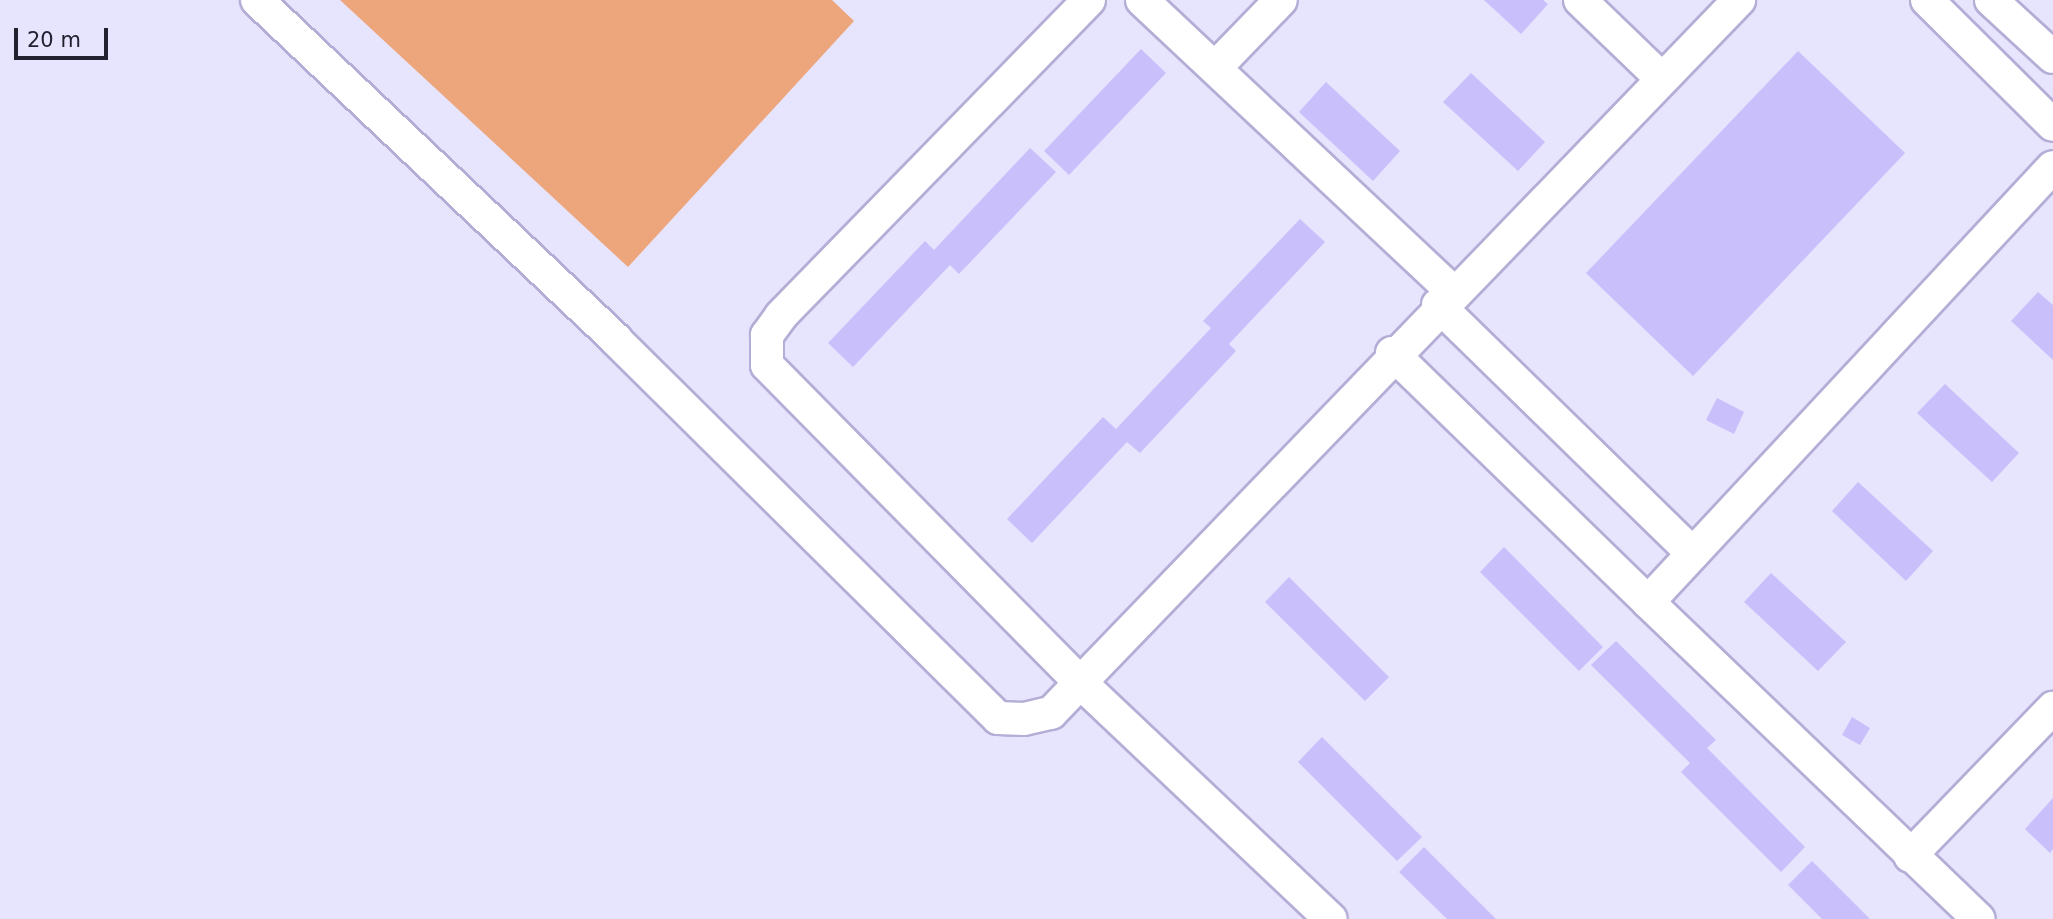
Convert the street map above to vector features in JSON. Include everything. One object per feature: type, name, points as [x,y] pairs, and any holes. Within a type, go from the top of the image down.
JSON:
[{"type":"street","points":[[257,0],[616,340],[998,718],[1051,713],[1445,298],[1739,0]]},
{"type":"street","points":[[1089,0],[767,335],[767,365],[1080,682],[1331,919]]},
{"type":"street","points":[[1142,0],[1216,67],[1693,554]]},
{"type":"street","points":[[1216,67],[1281,0]]},
{"type":"street","points":[[1580,0],[1661,78]]},
{"type":"street","points":[[1927,0],[2053,125]]},
{"type":"street","points":[[1991,0],[2053,57]]},
{"type":"street","points":[[1648,602],[2053,167]]},
{"type":"street","points":[[1392,354],[1978,919]]},
{"type":"street","points":[[1910,856],[2053,708]]},
{"type":"shaded area","points":[[340,0],[832,0],[854,21],[628,267]]},
{"type":"building","points":[[1484,0],[1543,0],[1548,4],[1521,34]]},
{"type":"building","points":[[1141,49],[1166,73],[1069,175],[1044,151]]},
{"type":"building","points":[[1798,51],[1905,153],[1693,376],[1586,273]]},
{"type":"building","points":[[1471,73],[1545,142],[1518,171],[1443,102]]},
{"type":"building","points":[[1326,82],[1400,151],[1373,181],[1299,112]]},
{"type":"building","points":[[1030,148],[1056,172],[959,274],[950,265],[853,367],[828,343],[925,241],[934,250]]},
{"type":"building","points":[[1300,219],[1325,242],[1229,344],[1236,351],[1140,453],[1127,442],[1032,543],[1007,519],[1103,417],[1116,429],[1211,328],[1203,321]]},
{"type":"building","points":[[2038,292],[2053,305],[2053,360],[2011,321]]},
{"type":"building","points":[[1945,384],[2019,453],[1992,482],[1917,413]]},
{"type":"building","points":[[1717,398],[1744,412],[1734,434],[1706,420]]},
{"type":"building","points":[[1858,482],[1933,551],[1906,581],[1832,511]]},
{"type":"building","points":[[1504,547],[1603,647],[1579,671],[1480,572]]},
{"type":"building","points":[[1771,573],[1846,642],[1818,671],[1744,602]]},
{"type":"building","points":[[1289,577],[1389,677],[1365,701],[1265,602]]},
{"type":"building","points":[[1616,641],[1716,740],[1707,748],[1805,847],[1781,872],[1681,772],[1690,763],[1591,665]]},
{"type":"building","points":[[1852,717],[1870,728],[1860,745],[1842,735]]},
{"type":"building","points":[[1322,737],[1422,837],[1397,861],[1298,762]]},
{"type":"building","points":[[2053,798],[2053,849],[2050,853],[2025,829]]},
{"type":"building","points":[[1424,847],[1496,919],[1447,919],[1399,872]]},
{"type":"building","points":[[1812,861],[1870,919],[1822,919],[1788,885]]}]
